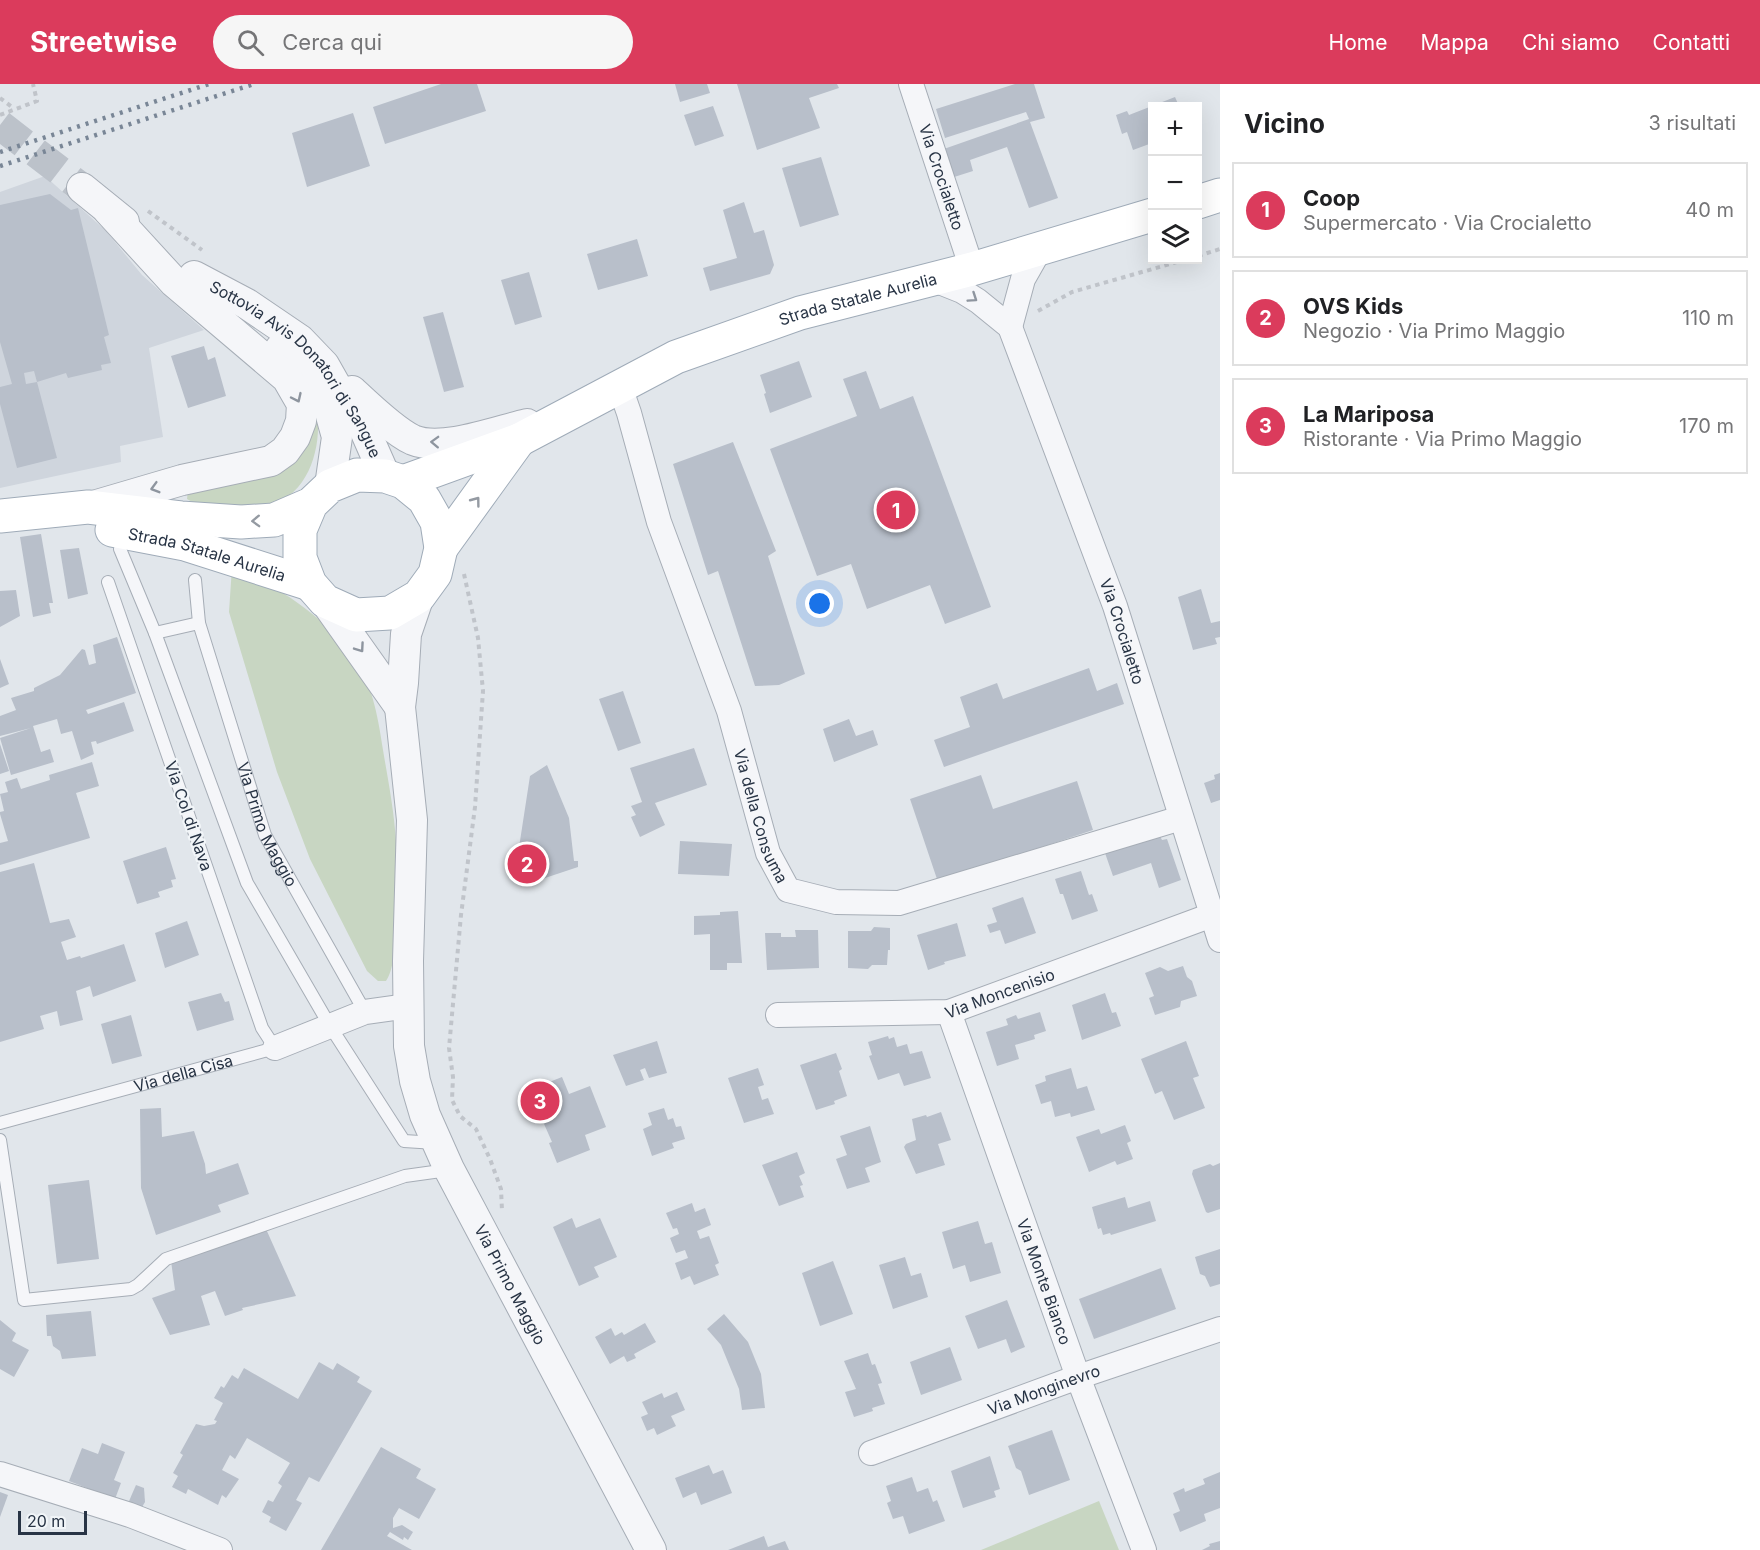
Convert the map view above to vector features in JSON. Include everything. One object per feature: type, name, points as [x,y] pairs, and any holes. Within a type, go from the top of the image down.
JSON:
[{"type":"main road","points":[[1202,200],[1220,195]]},
{"type":"main road","name":"Strada Statale Aurelia","points":[[394,479],[519,440],[676,357],[800,313],[972,269],[1148,216]]},
{"type":"main road","name":"Strada Statale Aurelia","points":[[452,557],[519,440]]},
{"type":"main road","points":[[357,475],[394,479],[424,499],[452,557],[435,574],[419,596],[390,614],[356,615],[317,593],[300,558],[300,530],[321,495],[357,475]]},
{"type":"main road","name":"Strada Statale Aurelia","points":[[16,514],[88,507],[181,518],[241,522],[273,520],[321,495]]},
{"type":"main road","name":"Strada Statale Aurelia","points":[[16,514],[185,544],[317,593]]},
{"type":"street","name":"Via Crocialetto","points":[[910,84],[972,269]]},
{"type":"street","name":"Sottovia Avis Donatori di Sangue","points":[[82,188],[194,276],[323,387],[337,437],[321,495]]},
{"type":"street","name":"Sottovia Avis Donatori di Sangue","points":[[88,507],[182,480],[271,461],[285,451],[295,437],[301,421],[302,404],[287,378],[174,282],[108,210]]},
{"type":"street","points":[[932,279],[962,291],[1010,327],[1023,279],[1040,249]]},
{"type":"street","name":"Sottovia Avis Donatori di Sangue","points":[[194,276],[247,304],[300,340],[324,365],[394,479]]},
{"type":"street","name":"Via Crocialetto","points":[[1010,327],[1115,606],[1220,940]]},
{"type":"street","name":"Strada Statale Aurelia","points":[[324,365],[369,407],[414,441],[453,442],[573,413]]},
{"type":"street","name":"Via della Consuma","points":[[620,387],[659,522],[729,711],[768,853],[788,890],[836,902],[899,903],[1181,818]]},
{"type":"street","name":"Via Primo Maggio","points":[[317,593],[400,707]]},
{"type":"street","name":"Via Primo Maggio","points":[[419,596],[406,634],[400,707],[411,820],[408,1006],[409,1046],[415,1081],[425,1114],[443,1157],[651,1550]]},
{"type":"street","name":"Via Moncenisio","points":[[777,1015],[949,1012],[1212,915]]},
{"type":"street","points":[[365,1012],[408,1006]]},
{"type":"street","name":"Via della Cisa","points":[[275,1048],[365,1012]]},
{"type":"street","name":"Via Monte Bianco","points":[[949,1012],[1078,1377],[1144,1550]]},
{"type":"street","name":"Via Monginevro","points":[[871,1453],[1078,1377],[1220,1329]]},
{"type":"street","points":[[0,1474],[130,1515],[220,1550]]},
{"type":"lane","points":[[120,549],[155,633],[247,883],[330,1026],[404,1141],[443,1157]]},
{"type":"lane","name":"Via Primo Maggio","points":[[195,580],[199,623],[265,835],[365,1012]]},
{"type":"lane","name":"Via Col di Nava","points":[[108,582],[262,1028],[275,1048]]},
{"type":"lane","points":[[155,633],[199,623]]},
{"type":"lane","name":"Via della Cisa","points":[[0,1123],[275,1048]]},
{"type":"lane","points":[[0,1140],[24,1300],[131,1289],[166,1259],[405,1176],[443,1157]]},
{"type":"path","points":[[0,115],[37,101],[33,84]]},
{"type":"path","points":[[0,98],[12,106]]},
{"type":"path","points":[[1202,254],[1220,249]]},
{"type":"path","points":[[1010,327],[1072,292],[1170,264]]},
{"type":"path","points":[[452,557],[478,638],[483,691],[475,807],[461,915],[449,1048],[453,1077],[452,1100],[460,1116],[476,1129],[490,1160],[501,1189],[502,1217]]},
{"type":"shaded area","points":[[45,176],[106,231],[142,275],[204,330],[149,348],[163,437],[120,446],[121,462],[0,488],[0,192]]},
{"type":"green space","points":[[318,424],[318,437],[312,463],[306,476],[299,486],[278,502],[265,506],[215,506],[197,504],[187,499],[188,490]]},
{"type":"green space","points":[[232,567],[285,594],[317,618],[345,647],[363,672],[367,682],[380,728],[396,841],[395,938],[393,962],[386,981],[378,981],[367,971],[310,859],[277,772],[229,612]]},
{"type":"green space","points":[[1099,1501],[1119,1550],[981,1550]]},
{"type":"building","points":[[441,84],[477,84],[486,111],[385,144],[373,107]]},
{"type":"building","points":[[675,84],[707,84],[710,93],[680,102]]},
{"type":"building","points":[[737,84],[837,84],[839,88],[809,98],[820,128],[757,150]]},
{"type":"building","points":[[1015,84],[1034,84],[1045,118],[1030,122],[1058,198],[1029,208],[1007,147],[970,160],[973,171],[951,178],[941,150],[1029,119],[1026,112],[945,138],[936,109]]},
{"type":"building","points":[[1175,97],[1177,102],[1162,102]]},
{"type":"building","points":[[713,106],[724,136],[695,146],[684,115]]},
{"type":"building","points":[[1148,108],[1148,144],[1133,150],[1127,132],[1122,134],[1116,115],[1127,111],[1129,115]]},
{"type":"building","points":[[353,113],[370,166],[307,187],[292,133]]},
{"type":"building","points":[[821,157],[839,215],[800,227],[782,168]]},
{"type":"building","points":[[50,194],[71,210],[78,208],[109,335],[104,337],[111,363],[101,365],[102,370],[68,378],[66,373],[37,382],[57,458],[17,468],[0,404],[0,387],[12,384],[0,342],[0,205]],"holes":[[[34,371],[37,382],[26,384],[24,373]]]},
{"type":"building","points":[[744,202],[754,233],[764,230],[774,265],[770,274],[710,291],[703,268],[737,258],[723,210]]},
{"type":"building","points":[[637,239],[648,276],[598,290],[587,254]]},
{"type":"building","points":[[529,272],[542,317],[515,325],[501,280]]},
{"type":"building","points":[[443,312],[464,387],[444,392],[423,317]]},
{"type":"building","points":[[204,346],[208,360],[215,357],[226,396],[188,408],[171,356]]},
{"type":"building","points":[[799,361],[812,397],[770,413],[760,375]]},
{"type":"building","points":[[866,371],[880,409],[913,396],[991,607],[945,624],[930,585],[867,609],[851,564],[817,576],[770,449],[857,416],[843,379]]},
{"type":"building","points":[[733,442],[776,551],[768,556],[805,674],[779,685],[755,686],[718,571],[708,575],[673,464]]},
{"type":"building","points":[[41,534],[53,603],[49,603],[51,613],[33,617],[20,537]]},
{"type":"building","points":[[79,548],[88,594],[68,599],[60,550]]},
{"type":"building","points":[[1201,589],[1211,623],[1220,621],[1220,637],[1215,638],[1217,644],[1193,650],[1178,597]]},
{"type":"building","points":[[16,590],[20,616],[0,627],[0,591]]},
{"type":"building","points":[[117,637],[136,693],[86,710],[88,714],[124,702],[134,731],[97,744],[96,741],[91,742],[94,754],[81,760],[72,731],[61,734],[57,719],[33,726],[41,752],[50,749],[54,762],[11,775],[0,738],[31,728],[0,736],[0,716],[16,710],[11,698],[34,691],[34,688],[60,675],[82,649],[85,650],[89,665],[96,663],[93,645]]},
{"type":"building","points":[[0,659],[9,684],[0,688]]},
{"type":"building","points":[[1089,668],[1097,691],[1117,683],[1124,704],[944,767],[934,740],[970,727],[960,697],[997,683],[1003,699]]},
{"type":"building","points":[[623,691],[641,743],[618,751],[599,699]]},
{"type":"building","points":[[849,719],[856,736],[873,730],[878,745],[834,762],[823,729]]},
{"type":"building","points":[[0,744],[9,771],[0,774]]},
{"type":"building","points":[[694,748],[707,785],[655,803],[665,825],[640,837],[631,817],[636,815],[631,806],[642,802],[630,768]]},
{"type":"building","points":[[92,762],[99,786],[76,793],[90,838],[0,865],[0,843],[8,841],[0,814],[4,811],[0,794],[8,792],[5,782],[17,778],[21,789],[50,780],[49,775]]},
{"type":"building","points":[[547,765],[569,818],[574,861],[578,861],[578,867],[524,885],[516,867],[530,776]]},
{"type":"building","points":[[1220,773],[1220,800],[1211,803],[1204,783],[1215,779],[1214,775]]},
{"type":"building","points":[[981,775],[993,809],[1077,781],[1093,830],[938,882],[910,799]]},
{"type":"building","points":[[1159,834],[1162,840],[1167,839],[1181,880],[1159,888],[1151,863],[1113,876],[1105,853]]},
{"type":"building","points":[[680,841],[732,844],[729,876],[678,874]]},
{"type":"building","points":[[166,847],[176,879],[171,880],[173,887],[158,892],[160,897],[137,904],[123,861]]},
{"type":"building","points":[[34,863],[50,923],[69,919],[76,937],[61,942],[67,960],[80,956],[81,958],[124,944],[136,981],[93,997],[90,986],[76,991],[83,1020],[60,1026],[57,1011],[40,1016],[44,1029],[0,1042],[0,872]]},
{"type":"building","points":[[1081,871],[1089,895],[1092,894],[1098,911],[1072,920],[1055,879]]},
{"type":"building","points":[[1023,897],[1036,933],[1005,944],[1000,930],[990,933],[987,925],[997,922],[992,908]]},
{"type":"building","points":[[738,911],[742,963],[727,963],[727,970],[710,970],[710,934],[694,935],[694,916],[720,915],[720,912]]},
{"type":"building","points":[[187,921],[199,955],[165,968],[155,933]]},
{"type":"building","points":[[957,923],[966,956],[944,962],[945,964],[928,970],[917,935]]},
{"type":"building","points":[[874,927],[890,928],[887,965],[872,965],[868,969],[848,968],[848,931],[871,931]]},
{"type":"building","points":[[795,930],[818,930],[819,968],[767,970],[765,933],[781,933],[781,937],[796,937]]},
{"type":"building","points":[[1183,966],[1187,977],[1192,981],[1197,996],[1181,1001],[1180,1007],[1155,1015],[1149,998],[1154,996],[1145,973],[1160,967],[1168,971]]},
{"type":"building","points":[[221,993],[225,1002],[229,1001],[234,1020],[197,1031],[188,1002]]},
{"type":"building","points":[[1105,993],[1112,1013],[1116,1012],[1121,1026],[1082,1040],[1072,1005]]},
{"type":"building","points":[[1040,1012],[1046,1031],[1034,1035],[1035,1039],[1015,1045],[1019,1059],[997,1066],[986,1032],[1008,1025],[1006,1019],[1016,1015],[1018,1019]]},
{"type":"building","points":[[131,1015],[142,1056],[112,1064],[101,1024]]},
{"type":"building","points":[[888,1036],[889,1039],[894,1037],[897,1047],[907,1044],[910,1054],[922,1051],[931,1078],[904,1086],[899,1073],[878,1080],[869,1056],[872,1055],[868,1042]]},
{"type":"building","points":[[657,1041],[667,1073],[649,1078],[645,1068],[640,1070],[644,1080],[626,1086],[613,1055]]},
{"type":"building","points":[[1186,1041],[1199,1076],[1193,1078],[1205,1108],[1174,1120],[1162,1091],[1155,1094],[1141,1059]]},
{"type":"building","points":[[836,1053],[842,1069],[839,1071],[847,1096],[834,1101],[835,1104],[816,1110],[800,1065]]},
{"type":"building","points":[[758,1068],[764,1085],[758,1087],[762,1100],[768,1098],[774,1114],[744,1123],[728,1078]]},
{"type":"building","points":[[1071,1068],[1077,1089],[1087,1086],[1095,1110],[1071,1117],[1070,1113],[1055,1117],[1051,1101],[1041,1104],[1035,1085],[1046,1081],[1045,1076]]},
{"type":"building","points":[[562,1077],[569,1094],[590,1086],[606,1127],[585,1135],[590,1150],[557,1163],[549,1143],[552,1142],[529,1090]]},
{"type":"building","points":[[161,1108],[162,1137],[194,1131],[206,1174],[238,1163],[249,1194],[218,1205],[221,1212],[156,1235],[141,1188],[140,1109]]},
{"type":"building","points":[[664,1108],[668,1120],[673,1118],[676,1127],[681,1126],[685,1139],[672,1143],[674,1148],[652,1156],[643,1129],[652,1125],[648,1113]]},
{"type":"building","points":[[941,1112],[951,1140],[938,1144],[945,1165],[916,1174],[904,1147],[916,1140],[912,1119]]},
{"type":"building","points":[[1125,1125],[1131,1141],[1127,1143],[1133,1159],[1117,1165],[1115,1161],[1089,1172],[1076,1137],[1099,1129],[1101,1134]]},
{"type":"building","points":[[870,1126],[881,1162],[865,1168],[870,1182],[847,1189],[836,1159],[847,1155],[840,1136]]},
{"type":"building","points":[[797,1152],[805,1173],[799,1176],[803,1185],[800,1186],[804,1197],[779,1206],[762,1165]]},
{"type":"building","points":[[1220,1163],[1220,1209],[1208,1213],[1192,1174],[1193,1170]]},
{"type":"building","points":[[89,1180],[99,1259],[57,1264],[48,1185]]},
{"type":"building","points":[[1125,1197],[1128,1208],[1150,1201],[1156,1221],[1111,1235],[1110,1233],[1103,1235],[1101,1228],[1098,1229],[1092,1207]]},
{"type":"building","points":[[692,1203],[695,1212],[705,1208],[711,1225],[697,1231],[700,1239],[709,1236],[719,1263],[715,1265],[719,1275],[694,1285],[690,1276],[681,1280],[675,1263],[688,1258],[685,1250],[676,1253],[670,1238],[679,1234],[677,1228],[673,1229],[666,1213]]},
{"type":"building","points":[[572,1218],[576,1228],[600,1218],[617,1257],[594,1267],[599,1277],[579,1286],[553,1227]]},
{"type":"building","points":[[978,1221],[985,1244],[992,1242],[1001,1273],[970,1282],[965,1265],[953,1269],[942,1232]]},
{"type":"building","points":[[266,1229],[296,1296],[242,1308],[243,1310],[225,1316],[215,1291],[201,1296],[210,1325],[170,1335],[152,1298],[175,1290],[171,1261]]},
{"type":"building","points":[[1220,1249],[1220,1284],[1210,1287],[1205,1276],[1200,1274],[1195,1257]]},
{"type":"building","points":[[905,1257],[911,1276],[921,1273],[928,1297],[893,1309],[879,1265]]},
{"type":"building","points":[[833,1261],[853,1314],[820,1326],[802,1273]]},
{"type":"building","points":[[1161,1268],[1176,1309],[1094,1339],[1079,1299]]},
{"type":"building","points":[[1007,1300],[1025,1347],[1011,1353],[1006,1339],[978,1349],[965,1316]]},
{"type":"building","points":[[91,1311],[96,1356],[62,1359],[60,1351],[53,1346],[51,1336],[47,1336],[46,1315]]},
{"type":"building","points":[[724,1314],[748,1342],[761,1374],[765,1408],[742,1410],[739,1389],[721,1345],[707,1329]]},
{"type":"building","points":[[0,1320],[16,1333],[12,1341],[29,1350],[14,1377],[0,1369]]},
{"type":"building","points":[[645,1323],[656,1342],[634,1354],[636,1358],[627,1362],[624,1356],[610,1364],[595,1337],[611,1328],[615,1336],[622,1332],[624,1335]]},
{"type":"building","points":[[950,1347],[962,1380],[921,1395],[910,1362]]},
{"type":"building","points":[[868,1353],[882,1383],[878,1384],[885,1404],[872,1408],[873,1411],[854,1417],[845,1392],[856,1389],[844,1361]]},
{"type":"building","points":[[319,1362],[333,1370],[337,1363],[360,1377],[357,1382],[372,1391],[319,1482],[309,1477],[296,1500],[302,1503],[286,1531],[269,1522],[271,1517],[262,1512],[268,1500],[273,1502],[282,1486],[278,1483],[290,1463],[247,1438],[235,1459],[230,1455],[222,1470],[239,1479],[226,1498],[222,1495],[218,1505],[188,1489],[186,1494],[172,1487],[178,1476],[173,1473],[183,1455],[180,1453],[196,1424],[204,1426],[215,1424],[217,1421],[214,1420],[223,1403],[214,1398],[221,1386],[224,1388],[232,1375],[238,1379],[244,1368],[298,1399]]},
{"type":"building","points":[[677,1392],[685,1410],[671,1416],[676,1426],[657,1435],[654,1428],[647,1431],[641,1417],[648,1414],[642,1402],[662,1393],[664,1398]]},
{"type":"building","points":[[1052,1430],[1070,1480],[1029,1495],[1021,1471],[1016,1468],[1008,1446]]},
{"type":"building","points":[[102,1443],[125,1452],[114,1480],[121,1483],[115,1499],[69,1481],[82,1448],[98,1454]]},
{"type":"building","points":[[381,1447],[421,1469],[416,1478],[436,1489],[419,1519],[399,1508],[393,1518],[393,1528],[402,1525],[413,1532],[408,1540],[404,1537],[403,1540],[390,1532],[387,1536],[412,1550],[321,1550]]},
{"type":"building","points":[[990,1456],[1000,1489],[994,1491],[996,1497],[963,1508],[951,1471]]},
{"type":"building","points":[[709,1465],[713,1474],[723,1470],[732,1493],[701,1505],[696,1492],[683,1498],[675,1478]]},
{"type":"building","points":[[1220,1472],[1220,1508],[1204,1514],[1206,1521],[1180,1532],[1173,1514],[1180,1511],[1173,1493],[1184,1488],[1185,1492],[1205,1484],[1203,1479]]},
{"type":"building","points":[[912,1477],[917,1492],[928,1488],[933,1502],[937,1500],[945,1521],[909,1534],[903,1516],[893,1519],[887,1503],[891,1501],[886,1486]]},
{"type":"building","points":[[136,1485],[144,1488],[145,1502],[138,1514],[126,1508]]},
{"type":"building","points":[[0,1492],[8,1495],[0,1517]]},
{"type":"building","points":[[764,1536],[768,1547],[785,1541],[789,1550],[728,1550]]},
{"type":"building","points":[[1220,1541],[1220,1550],[1202,1550],[1210,1546],[1209,1544]]},
{"type":"tunnel","points":[[0,125],[82,188]]},
{"type":"railway","points":[[0,152],[209,84]]},
{"type":"railway","points":[[0,166],[254,84]]},
{"type":"place","name":"Coop","points":[[896,510]]},
{"type":"place","name":"OVS Kids","points":[[527,864]]},
{"type":"place","name":"La Mariposa","points":[[540,1101]]}]
